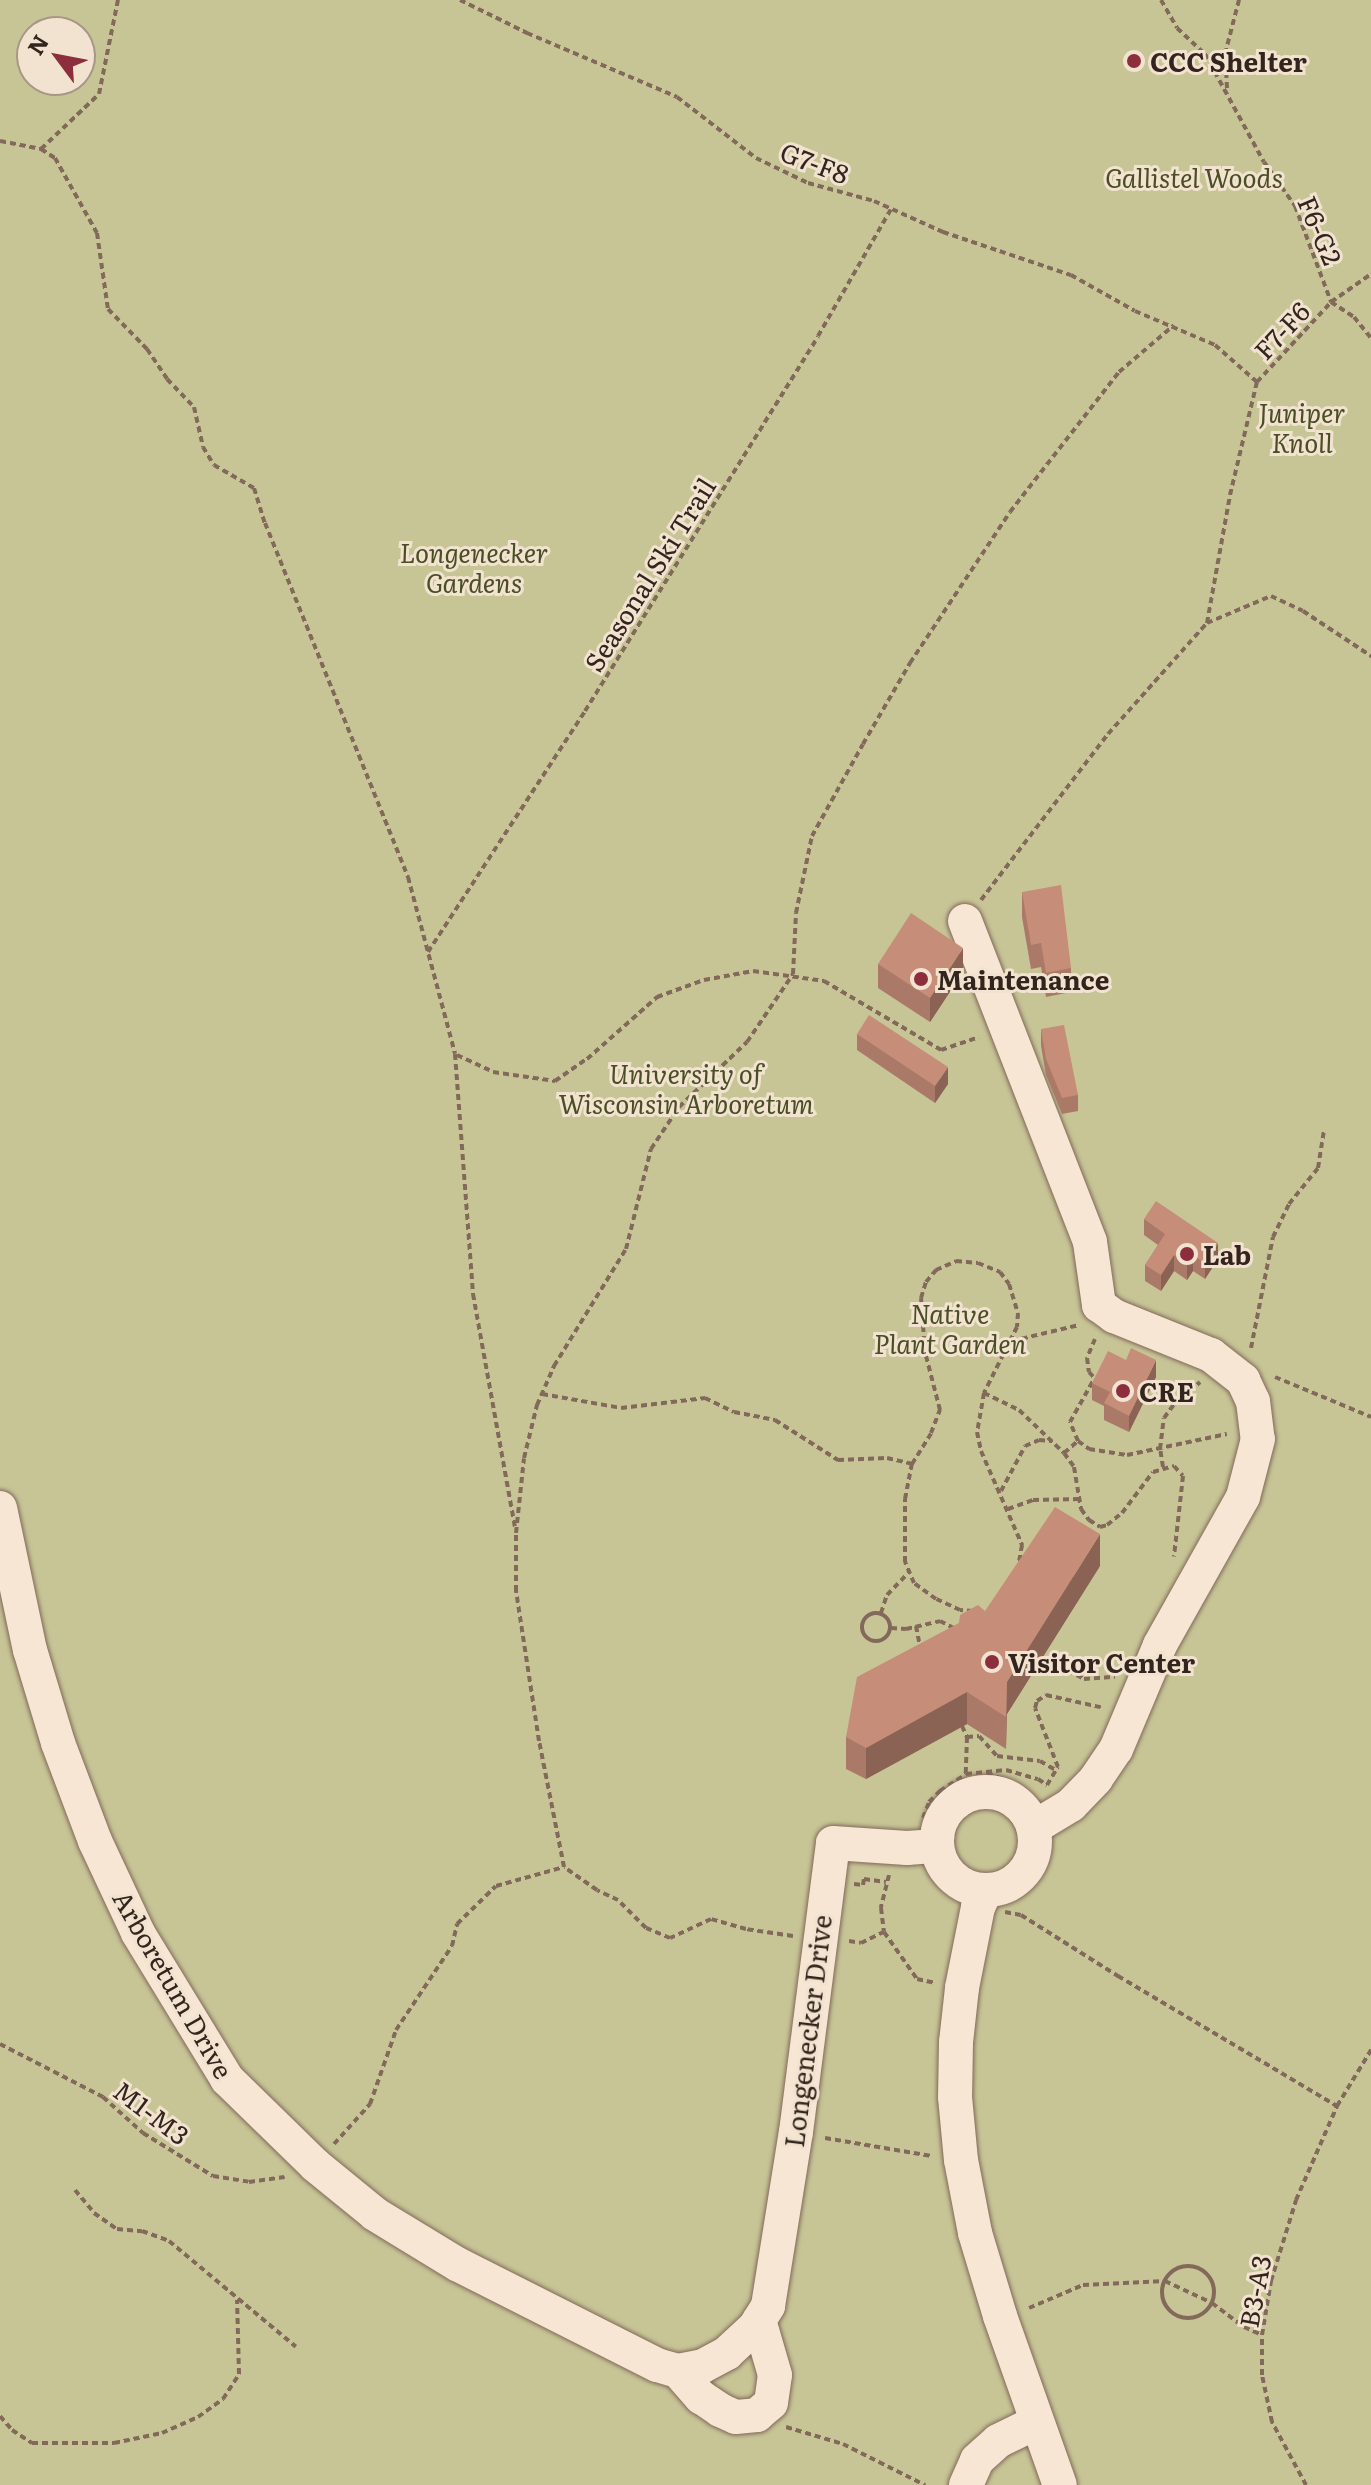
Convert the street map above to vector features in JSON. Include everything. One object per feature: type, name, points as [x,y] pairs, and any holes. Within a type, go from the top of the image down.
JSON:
[{"type":"street","points":[[965,921],[1090,1242],[1107,1310],[1178,1340],[1238,1372],[1253,1401],[1258,1439],[1243,1497],[1160,1645],[1116,1749],[1096,1779],[1071,1805],[1033,1828]]},
{"type":"street","name":"Arboretum Drive","points":[[0,1508],[30,1650],[58,1743],[95,1841],[138,1933],[227,2079],[301,2171],[457,2264],[657,2365],[678,2371]]},
{"type":"street","points":[[982,1899],[922,1847],[938,1830],[955,1803],[985,1792],[1015,1802],[1033,1828],[1035,1843],[1025,1871],[982,1899],[962,1988],[955,2097],[961,2160],[975,2233],[1000,2316],[1035,2423],[1060,2485]]},
{"type":"street","name":"Longenecker Drive","points":[[759,2320],[768,2306],[776,2267],[833,1843],[922,1847]]},
{"type":"street","points":[[759,2320],[775,2375],[771,2403],[757,2415],[736,2417],[701,2397],[678,2371],[703,2366],[727,2353],[759,2320]]},
{"type":"street","points":[[966,2485],[977,2460],[998,2441],[1035,2423]]},
{"type":"path","points":[[41,149],[99,94],[118,0]]},
{"type":"path","name":"G7-F8","points":[[460,0],[527,33],[677,97],[756,158],[808,183],[891,209],[943,232],[1071,275],[1135,311],[1215,345],[1257,382]]},
{"type":"path","name":"F6-G2","points":[[1161,0],[1177,28],[1205,54],[1228,90],[1264,162],[1295,206],[1331,302]]},
{"type":"path","points":[[1228,90],[1225,54],[1239,0]]},
{"type":"path","points":[[0,141],[41,149],[55,158],[97,233],[108,309],[194,407],[203,447],[214,465],[254,488],[265,523],[408,877],[455,1054],[473,1294],[516,1533]]},
{"type":"path","name":"Seasonal Ski Trail","points":[[428,952],[610,672],[818,336],[891,209]]},
{"type":"path","name":"F7-F6","points":[[1257,382],[1331,302],[1371,274]]},
{"type":"path","points":[[1331,302],[1354,317],[1371,338]]},
{"type":"path","points":[[884,1932],[861,1943],[746,1929],[711,1919],[670,1938],[646,1928],[618,1900],[597,1890],[564,1867],[539,1741],[516,1591],[516,1533],[524,1458],[542,1394],[582,1317],[626,1249],[651,1149],[679,1107],[747,1042],[793,974],[796,913],[812,836],[910,663],[1018,501],[1119,372],[1174,325]]},
{"type":"path","points":[[1207,623],[1230,495],[1257,382]]},
{"type":"path","points":[[965,921],[1108,734],[1207,623],[1271,596],[1303,611],[1371,656]]},
{"type":"path","points":[[455,1054],[493,1072],[555,1081],[587,1059],[657,997],[704,980],[753,971],[793,974],[824,981],[941,1050],[970,1041],[1006,1023]]},
{"type":"path","points":[[1238,1372],[1273,1237],[1289,1204],[1318,1168],[1324,1130]]},
{"type":"path","points":[[982,1612],[960,1610],[936,1599],[914,1583],[905,1562],[905,1499],[912,1464],[940,1410],[924,1341],[921,1298],[926,1282],[936,1270],[956,1261],[978,1263],[1000,1272],[1009,1284],[1018,1313],[1012,1341],[984,1393],[977,1432],[989,1473],[1022,1545],[1017,1571]]},
{"type":"path","points":[[1012,1341],[1079,1325],[1107,1310]]},
{"type":"path","points":[[1107,1310],[1087,1358],[1094,1379],[1070,1422],[1071,1432],[1078,1441],[1089,1449],[1127,1455],[1203,1441],[1256,1425]]},
{"type":"path","points":[[1163,1467],[1161,1427],[1174,1404],[1238,1372],[1262,1373],[1371,1417]]},
{"type":"path","points":[[1094,1379],[1101,1382]]},
{"type":"path","points":[[984,1393],[1019,1410],[1064,1453],[1074,1467],[1080,1499],[1089,1520],[1100,1527],[1122,1513],[1153,1472],[1174,1466],[1183,1476],[1172,1567]]},
{"type":"path","points":[[542,1394],[621,1408],[705,1398],[734,1412],[775,1420],[838,1460],[887,1458],[912,1464]]},
{"type":"path","points":[[1365,1414],[1371,1411]]},
{"type":"path","points":[[1000,1492],[1025,1446],[1039,1440],[1054,1442]]},
{"type":"path","points":[[1064,1453],[1078,1441]]},
{"type":"path","points":[[1008,1510],[1055,1497],[1080,1499]]},
{"type":"path","points":[[881,1613],[887,1595],[909,1572]]},
{"type":"path","points":[[973,1611],[985,1618]]},
{"type":"path","points":[[969,1621],[973,1611]]},
{"type":"path","points":[[881,1613],[888,1619],[891,1628],[887,1637],[878,1641],[869,1640],[863,1633],[862,1624],[867,1616],[881,1613]]},
{"type":"path","points":[[891,1628],[940,1621],[964,1631]]},
{"type":"path","points":[[916,1626],[921,1653]]},
{"type":"path","points":[[1050,1661],[1084,1679],[1126,1676]]},
{"type":"path","points":[[1057,1771],[1035,1708],[1037,1701],[1046,1695],[1059,1695],[1118,1712]]},
{"type":"path","points":[[962,1726],[967,1737],[966,1774]]},
{"type":"path","points":[[967,1737],[979,1736],[997,1756],[1040,1761],[1057,1771]]},
{"type":"path","points":[[962,1988],[917,1979],[884,1932],[881,1908],[886,1882],[922,1847],[923,1814],[929,1802],[947,1784],[966,1774],[1006,1770],[1038,1779],[1047,1785],[1057,1771]]},
{"type":"path","points":[[301,2171],[370,2104],[396,2030],[452,1946],[457,1924],[496,1886],[564,1867]]},
{"type":"path","points":[[982,1899],[1021,1915],[1337,2106]]},
{"type":"path","name":"M1-M3","points":[[0,2044],[103,2097],[143,2133],[213,2176],[249,2182],[301,2171]]},
{"type":"path","name":"B3-A3","points":[[1306,2485],[1272,2422],[1262,2375],[1262,2335],[1271,2281],[1296,2200],[1337,2106],[1371,2050]]},
{"type":"path","points":[[796,2132],[961,2160]]},
{"type":"path","points":[[75,2190],[94,2213],[117,2229],[142,2231],[169,2241],[296,2347]]},
{"type":"path","points":[[1183,2266],[1200,2269],[1212,2283],[1212,2303],[1194,2318],[1174,2314],[1162,2297],[1165,2281],[1170,2273],[1183,2266]]},
{"type":"path","points":[[1000,2316],[1046,2303],[1083,2285],[1165,2281],[1212,2303],[1244,2327],[1262,2335]]},
{"type":"path","points":[[0,2416],[12,2430],[32,2443],[114,2443],[162,2433],[198,2417],[223,2399],[239,2374],[237,2300]]},
{"type":"path","points":[[757,2415],[843,2444],[925,2485]]},
{"type":"green space","name":"University of Wisconsin Arboretum","points":[[0,0],[1371,0],[1371,2485],[0,2485]]},
{"type":"building","points":[[1061,885],[1071,968],[1046,973],[1041,943],[1031,945],[1022,892]]},
{"type":"building","points":[[911,913],[963,948],[930,998],[878,964]]},
{"type":"building","points":[[869,1015],[948,1067],[935,1086],[857,1034]]},
{"type":"building","points":[[1064,1025],[1078,1095],[1062,1098],[1046,1059],[1041,1029]]},
{"type":"building","points":[[1156,1201],[1218,1243],[1205,1263],[1193,1255],[1187,1263],[1174,1255],[1161,1275],[1145,1265],[1165,1234],[1144,1219]]},
{"type":"building","name":"CRE","points":[[1131,1348],[1156,1360],[1129,1416],[1104,1403],[1110,1392],[1092,1383],[1108,1351],[1126,1360]]},
{"type":"building","name":"Visitor Center","points":[[1055,1507],[1100,1534],[1007,1682],[1006,1717],[967,1692],[866,1748],[846,1737],[857,1677],[959,1623],[960,1615],[978,1605],[985,1611]]},
{"type":"place","name":"CCC Shelter","points":[[1134,61]]},
{"type":"place","name":"Maintenance","points":[[921,979]]},
{"type":"place","name":"Lab","points":[[1187,1254]]},
{"type":"place","name":"CRE","points":[[1123,1391]]},
{"type":"place","name":"Visitor Center","points":[[992,1662]]},
{"type":"park label","name":"Gallistel Woods","points":[[1194,177]]},
{"type":"park label","name":"Juniper Knoll","points":[[1302,427]]},
{"type":"park label","name":"Longenecker Gardens","points":[[474,567]]},
{"type":"park label","name":"Native Plant Garden","points":[[950,1328]]}]
